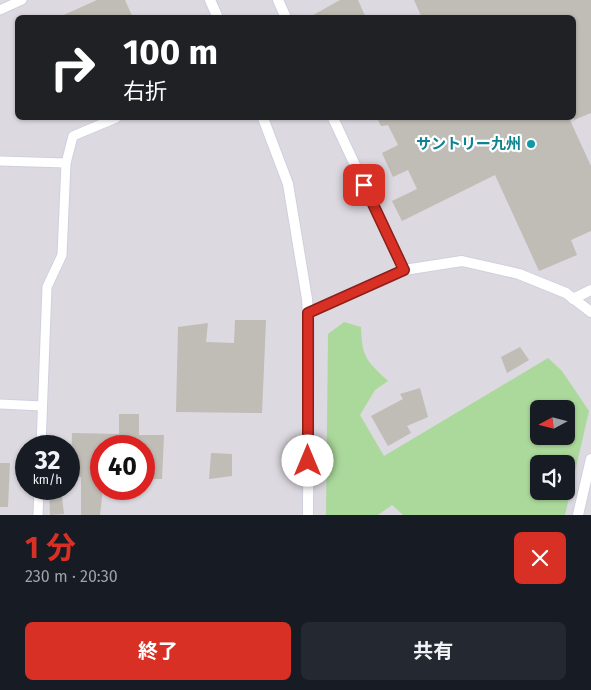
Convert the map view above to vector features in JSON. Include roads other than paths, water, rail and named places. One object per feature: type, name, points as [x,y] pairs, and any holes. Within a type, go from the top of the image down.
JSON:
[{"type":"street","points":[[0,10],[22,0]]},
{"type":"street","points":[[210,0],[217,15]]},
{"type":"street","points":[[278,0],[285,15]]},
{"type":"street","points":[[41,435],[47,287],[62,255],[66,163],[73,136],[111,120]]},
{"type":"street","points":[[264,120],[288,184],[308,313],[308,515]]},
{"type":"street","points":[[334,120],[404,270]]},
{"type":"street","points":[[0,161],[66,163]]},
{"type":"street","points":[[308,313],[404,270],[462,261],[519,274],[566,293],[591,312]]},
{"type":"street","points":[[574,299],[591,290]]},
{"type":"street","points":[[0,404],[42,406]]},
{"type":"street","points":[[578,515],[591,459]]},
{"type":"street","points":[[38,515],[39,500]]},
{"type":"place","name":"サントリー九州","points":[[531,144]]}]
